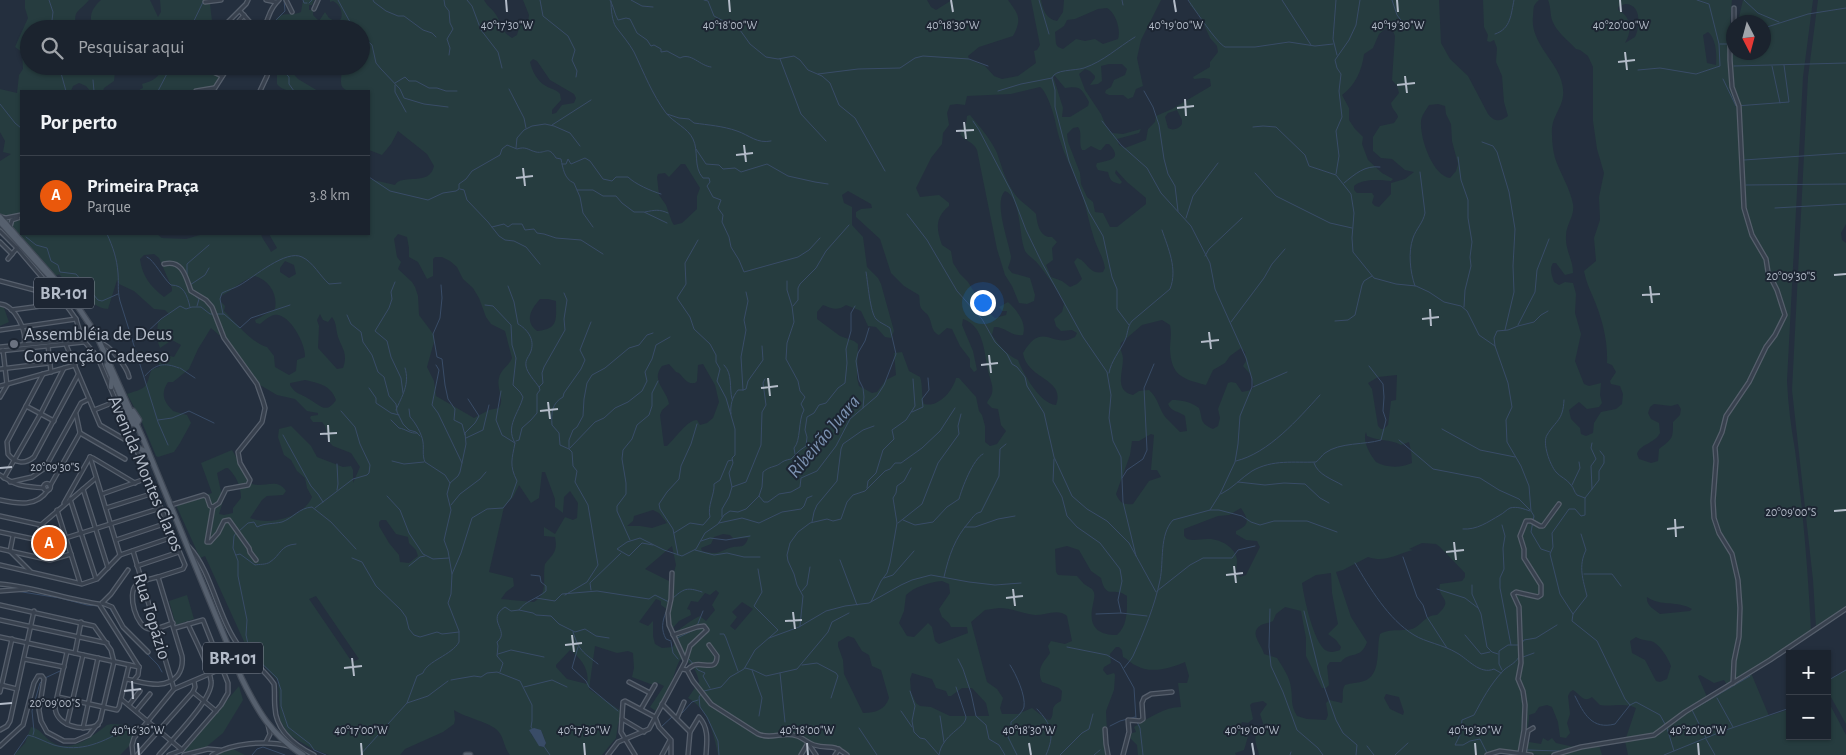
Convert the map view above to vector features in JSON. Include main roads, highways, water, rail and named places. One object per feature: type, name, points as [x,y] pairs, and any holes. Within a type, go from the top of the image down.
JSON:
[{"type":"main road","name":"BR-101","points":[[0,217],[78,306],[92,327],[100,343],[118,395]]},
{"type":"main road","name":"BR-101","points":[[0,222],[71,301],[96,340],[112,376],[113,388],[127,407],[134,424],[136,424],[241,677],[258,711],[268,725],[290,746],[304,755]]},
{"type":"main road","name":"BR-101","points":[[127,407],[167,498]]},
{"type":"main road","points":[[135,444],[145,451]]},
{"type":"water","points":[[534,728],[541,730],[546,743],[544,747],[539,746],[529,730]]},
{"type":"waterway","points":[[49,0],[53,12],[52,20]]},
{"type":"waterway","points":[[194,20],[204,0]]},
{"type":"waterway","points":[[276,20],[285,11],[284,0]]},
{"type":"waterway","points":[[303,0],[304,3],[307,3]]},
{"type":"waterway","points":[[309,3],[312,0]]},
{"type":"waterway","points":[[338,0],[349,20]]},
{"type":"waterway","points":[[373,0],[386,11],[398,16],[404,16],[436,37]]},
{"type":"waterway","points":[[444,0],[445,6],[449,11],[450,23],[453,29],[447,39],[450,48],[449,55]]},
{"type":"waterway","points":[[467,0],[472,6],[481,30],[498,52],[502,68]]},
{"type":"waterway","points":[[540,0],[543,16],[568,36],[575,50],[572,60],[577,71],[576,77]]},
{"type":"waterway","points":[[610,0],[618,20],[630,19],[637,33],[647,40],[651,46],[654,45],[661,49],[661,52],[667,51],[680,58],[692,58],[711,67]]},
{"type":"waterway","points":[[631,0],[642,6],[653,7]]},
{"type":"waterway","points":[[704,0],[708,1],[714,16],[740,30],[750,44],[766,57],[778,59],[794,56],[808,70],[822,76],[830,83],[839,105],[855,118],[885,171]]},
{"type":"waterway","points":[[1039,0],[1049,34]]},
{"type":"waterway","points":[[1122,0],[1123,5]]},
{"type":"waterway","points":[[1188,0],[1211,33],[1225,47],[1255,47],[1289,42],[1315,46],[1333,44]]},
{"type":"waterway","points":[[1282,0],[1311,45]]},
{"type":"waterway","points":[[1336,0],[1333,39],[1337,55]]},
{"type":"waterway","points":[[1336,174],[1339,156],[1336,131],[1342,117],[1339,91],[1341,74],[1335,60],[1349,40],[1356,25],[1360,0]]},
{"type":"waterway","points":[[1392,0],[1397,15],[1406,27]]},
{"type":"waterway","points":[[1495,34],[1507,25],[1514,0]]},
{"type":"waterway","points":[[1638,70],[1660,68],[1696,74],[1720,66],[1719,44],[1709,4],[1697,0]]},
{"type":"waterway","points":[[1744,0],[1758,13],[1779,22]]},
{"type":"waterway","points":[[611,1],[612,15],[616,27],[634,52],[656,98],[666,113],[688,132],[693,139],[698,169],[703,178],[709,178],[710,182],[707,186],[713,197],[721,200],[718,208],[723,215],[722,222],[729,237],[731,247],[744,272],[798,257],[809,250],[820,238]]},
{"type":"waterway","points":[[1771,26],[1808,14],[1846,8]]},
{"type":"waterway","points":[[998,91],[1052,78],[1057,73],[1084,68],[1104,58],[1135,37]]},
{"type":"waterway","points":[[370,43],[376,63],[400,89],[404,98],[424,104],[448,107]]},
{"type":"waterway","points":[[1720,44],[1726,44]]},
{"type":"waterway","points":[[818,74],[858,69],[900,68],[915,58],[923,56],[969,59],[988,66]]},
{"type":"waterway","points":[[780,59],[801,114],[826,141]]},
{"type":"waterway","points":[[1734,66],[1846,63]]},
{"type":"waterway","points":[[1723,79],[1736,106],[1789,102],[1784,65]]},
{"type":"waterway","points":[[1772,66],[1780,103]]},
{"type":"waterway","points":[[62,75],[66,90]]},
{"type":"waterway","points":[[159,90],[166,75]]},
{"type":"waterway","points":[[287,75],[289,77],[289,84],[293,90]]},
{"type":"waterway","points":[[395,83],[405,77],[409,81],[416,81],[429,88],[457,91]]},
{"type":"waterway","points":[[1052,78],[1055,90],[1055,107],[1069,161],[1089,212],[1103,236],[1112,277],[1117,289],[1117,309],[1129,325]]},
{"type":"waterway","points":[[93,80],[94,90]]},
{"type":"waterway","points":[[395,85],[395,92],[406,112]]},
{"type":"waterway","points":[[509,89],[524,118],[526,128]]},
{"type":"waterway","points":[[1144,91],[1153,107],[1159,125],[1164,159],[1168,174],[1175,186],[1178,211]]},
{"type":"waterway","points":[[552,125],[591,100]]},
{"type":"waterway","points":[[0,104],[20,127]]},
{"type":"waterway","points":[[667,114],[689,119],[694,123],[732,129],[757,140],[771,141]]},
{"type":"waterway","points":[[973,121],[1011,191],[1026,230],[1042,263],[1083,337],[1107,372],[1111,395],[1109,418],[1113,441],[1121,457],[1123,502],[1136,556]]},
{"type":"waterway","points":[[1102,121],[1121,145],[1147,168],[1161,193],[1191,226],[1210,263],[1215,289],[1246,358],[1252,379],[1252,387],[1240,416],[1235,462],[1210,510]]},
{"type":"waterway","points":[[516,148],[517,138],[524,130],[532,126],[545,124],[570,133],[580,146]]},
{"type":"waterway","points":[[1253,127],[1276,127],[1305,155],[1309,166],[1336,175],[1351,194],[1354,213],[1353,252],[1374,278],[1396,284],[1416,286],[1444,302],[1461,306],[1467,311],[1479,335],[1495,346]]},
{"type":"waterway","points":[[1482,142],[1493,146],[1497,152],[1509,192],[1515,229],[1514,292],[1505,330]]},
{"type":"waterway","points":[[370,178],[390,191],[428,200],[443,193],[459,189],[459,184],[472,171],[500,155],[502,149],[507,145],[517,149],[525,148],[536,152],[549,151],[556,158],[561,159],[566,176],[574,183],[580,197],[583,213],[593,227]]},
{"type":"waterway","points":[[696,149],[706,164],[719,165],[723,169],[735,168],[741,172],[767,164],[788,176],[828,184]]},
{"type":"waterway","points":[[1744,160],[1846,153]]},
{"type":"waterway","points":[[1458,157],[1461,180],[1468,200],[1468,218],[1472,242],[1471,266],[1465,290],[1464,307]]},
{"type":"waterway","points":[[562,164],[566,164],[568,159],[571,164],[585,158],[590,161],[603,179],[612,181],[616,177],[628,177],[643,187],[661,194]]},
{"type":"waterway","points":[[1186,218],[1193,196],[1218,163]]},
{"type":"waterway","points":[[1344,183],[1356,173],[1370,167],[1380,167]]},
{"type":"waterway","points":[[1415,286],[1411,268],[1410,249],[1425,213],[1420,172]]},
{"type":"waterway","points":[[1255,173],[1276,196],[1330,223],[1352,228]]},
{"type":"waterway","points":[[1746,185],[1846,184]]},
{"type":"waterway","points":[[460,189],[464,190],[467,200],[499,236],[526,247],[540,264]]},
{"type":"waterway","points":[[577,190],[593,190],[603,196],[616,196],[634,212],[644,212],[667,223]]},
{"type":"waterway","points":[[1775,208],[1846,204]]},
{"type":"waterway","points":[[645,212],[657,210],[668,213]]},
{"type":"waterway","points":[[907,214],[927,240],[957,291],[982,319],[995,342],[1025,377],[1027,386],[1044,413],[1054,457],[1072,496],[1087,509],[1107,521],[1129,543],[1156,592]]},
{"type":"waterway","points":[[1205,256],[1209,249],[1242,218]]},
{"type":"waterway","points":[[492,227],[504,224],[508,227],[512,224],[522,224],[525,230],[534,229],[537,233],[556,238],[581,240],[603,254]]},
{"type":"waterway","points":[[793,306],[798,300],[800,284],[816,268],[826,251],[849,225]]},
{"type":"waterway","points":[[1109,373],[1132,321],[1170,289],[1173,266],[1162,230]]},
{"type":"waterway","points":[[107,235],[117,263],[120,301],[158,422],[168,445]]},
{"type":"waterway","points":[[26,237],[36,245],[47,248],[51,261],[58,265],[60,272],[76,274],[98,300],[102,301],[118,294]]},
{"type":"waterway","points":[[1518,325],[1535,292],[1537,270],[1549,239]]},
{"type":"waterway","points":[[698,240],[685,263],[686,284],[677,298],[690,317],[694,329],[710,344],[716,355],[716,362],[720,369],[717,381],[726,398],[735,429],[735,455],[732,458],[733,463],[729,473],[732,487],[722,509],[722,517]]},
{"type":"waterway","points":[[187,274],[187,264],[209,245]]},
{"type":"waterway","points":[[1231,322],[1264,278],[1272,264],[1285,249]]},
{"type":"waterway","points":[[147,257],[171,285],[182,289],[190,307]]},
{"type":"waterway","points":[[223,314],[220,299],[222,293],[240,285],[279,260],[288,257],[302,257],[310,262],[329,284],[341,283]]},
{"type":"waterway","points":[[190,285],[205,275],[209,268]]},
{"type":"waterway","name":"Ribeirão Juara","points":[[759,496],[764,502],[768,502],[779,494],[791,492],[800,487],[801,478],[817,471],[836,446],[850,419],[877,396],[884,385],[896,354],[890,328],[876,319],[874,315],[866,272]]},
{"type":"waterway","points":[[1335,321],[1348,320],[1355,315],[1362,285],[1364,281],[1372,276]]},
{"type":"waterway","points":[[787,281],[787,290],[794,322],[787,343],[786,359],[798,381],[800,391],[805,397],[801,404],[804,410],[798,441],[794,448],[795,454]]},
{"type":"waterway","points":[[395,282],[391,292],[392,299],[389,308],[375,331],[387,341],[391,357],[401,378],[403,393]]},
{"type":"waterway","points":[[441,285],[440,318],[433,334],[437,357],[442,359],[448,399],[455,409],[454,420],[462,424],[465,435]]},
{"type":"waterway","points":[[508,286],[514,302],[518,324],[527,332],[532,342],[526,366],[529,374],[539,387]]},
{"type":"waterway","points":[[743,390],[741,357],[746,330],[744,320],[748,301],[746,292]]},
{"type":"waterway","points":[[516,441],[519,440],[522,428],[537,413],[537,394],[540,390],[539,387],[543,383],[542,373],[544,367],[565,330],[564,319],[567,300],[564,293]]},
{"type":"waterway","points":[[194,295],[199,299],[197,306]]},
{"type":"waterway","points":[[134,341],[180,306],[186,309],[201,307],[210,314],[224,314],[240,328],[251,318],[290,305]]},
{"type":"waterway","points":[[452,574],[472,518],[487,509],[503,508],[511,498],[517,481],[512,466],[515,443],[511,431],[523,397],[513,385],[516,358],[512,345],[511,325],[493,306],[485,305]]},
{"type":"waterway","points":[[759,496],[763,472],[791,459],[806,446],[807,437],[805,430],[807,417],[814,413],[819,405],[826,403],[838,388],[845,383],[846,349],[851,331],[851,313],[855,306]]},
{"type":"waterway","points":[[1548,311],[1534,322],[1508,330],[1497,331],[1494,338],[1508,383],[1512,407],[1506,420],[1507,442],[1521,466],[1529,486],[1531,511],[1534,516],[1531,532],[1541,549],[1550,552]]},
{"type":"waterway","points":[[347,315],[351,324],[361,332],[363,342],[372,355],[378,372],[384,377],[389,396],[396,404],[397,412],[403,424],[420,436]]},
{"type":"waterway","points":[[569,449],[560,445],[559,433],[552,425],[552,412],[554,405],[563,397],[585,360],[580,350],[591,322]]},
{"type":"waterway","points":[[863,408],[863,388],[859,380],[856,361],[869,328]]},
{"type":"waterway","points":[[565,595],[587,582],[598,565],[588,505],[575,482],[577,471],[573,466],[572,452],[569,449],[569,440],[573,430],[577,427],[583,416],[587,383],[592,375],[605,368],[629,348],[639,345],[647,335],[653,333]]},
{"type":"waterway","points":[[570,448],[595,422],[604,418],[615,408],[628,402],[642,391],[647,381],[645,372],[652,359],[656,345],[670,337]]},
{"type":"waterway","points":[[743,390],[746,389],[748,381],[763,360],[762,346]]},
{"type":"waterway","points":[[1122,478],[1127,470],[1143,459],[1147,450],[1144,388],[1154,364]]},
{"type":"waterway","points":[[145,376],[152,369],[160,365],[179,368]]},
{"type":"waterway","points":[[436,365],[439,370],[432,405],[438,413],[462,463]]},
{"type":"waterway","points":[[724,365],[729,372],[732,399]]},
{"type":"waterway","points":[[1221,494],[1260,467],[1284,462],[1316,462],[1331,449],[1381,440],[1386,420],[1383,411],[1383,384],[1369,366]]},
{"type":"waterway","points":[[180,368],[195,378]]},
{"type":"waterway","points":[[396,410],[406,385],[405,368]]},
{"type":"waterway","points":[[1253,387],[1287,372]]},
{"type":"waterway","points":[[912,412],[923,407],[922,399],[929,390],[928,378]]},
{"type":"waterway","points":[[732,487],[746,482],[761,445],[762,412],[766,405],[763,383],[765,379]]},
{"type":"waterway","points":[[867,488],[868,481],[876,473],[883,450],[894,439],[892,430],[906,420],[915,406],[913,379]]},
{"type":"waterway","points":[[630,540],[617,511],[617,506],[626,494],[622,459],[623,450],[632,439],[637,425],[649,415],[652,406],[652,393],[658,381]]},
{"type":"waterway","points":[[369,388],[376,398],[376,403],[391,413],[399,415]]},
{"type":"waterway","points":[[731,414],[734,396],[738,390],[743,390]]},
{"type":"waterway","points":[[501,391],[496,420],[502,435],[515,443]]},
{"type":"waterway","points":[[1236,461],[1260,451],[1271,443],[1320,395]]},
{"type":"waterway","points":[[407,703],[417,676],[423,673],[429,665],[456,647],[459,642],[459,631],[448,603],[451,594],[452,574],[444,540],[451,510],[447,494],[450,483],[460,472],[466,444],[465,433],[479,416],[468,399]]},
{"type":"waterway","points":[[1564,400],[1561,416],[1547,435],[1546,448],[1556,472],[1573,487],[1577,495],[1585,498]]},
{"type":"waterway","points":[[466,438],[483,430],[489,405]]},
{"type":"waterway","points":[[800,626],[803,596],[788,561],[787,555],[790,543],[798,532],[810,523],[827,519],[833,521],[841,519],[847,502],[853,495],[865,491],[895,463],[901,463],[922,448],[940,431],[955,408]]},
{"type":"waterway","points":[[409,409],[410,417],[418,428],[422,439],[425,462],[445,475],[450,483]]},
{"type":"waterway","points":[[158,420],[172,418],[189,411],[214,423]]},
{"type":"waterway","points":[[315,508],[353,479],[369,473],[370,465],[360,444],[355,427],[341,411]]},
{"type":"waterway","points":[[898,523],[922,504],[938,463],[959,434],[958,426],[961,414]]},
{"type":"waterway","points":[[391,420],[399,428],[417,433]]},
{"type":"waterway","points":[[678,555],[673,529],[660,509],[659,504],[679,479],[681,466],[691,444],[697,424]]},
{"type":"waterway","points":[[812,522],[817,505],[837,481],[843,444],[863,430],[874,426]]},
{"type":"waterway","points":[[1442,429],[1480,450],[1515,457]]},
{"type":"waterway","points":[[283,435],[311,486],[323,502]]},
{"type":"waterway","points":[[1399,440],[1433,469],[1480,478],[1499,490],[1519,499],[1530,510]]},
{"type":"waterway","points":[[1592,443],[1591,448],[1596,459],[1591,466],[1592,489]]},
{"type":"waterway","points":[[944,577],[950,554],[956,541],[973,517],[981,512],[999,476],[1000,449],[1006,444]]},
{"type":"waterway","points":[[1573,614],[1560,594],[1550,554],[1553,547],[1552,533],[1569,509],[1575,509],[1581,516],[1585,515],[1585,498],[1599,480],[1599,471],[1604,463],[1604,456],[1600,451]]},
{"type":"waterway","points":[[903,520],[915,525],[933,522],[947,507],[959,499],[965,481],[975,462],[983,454]]},
{"type":"waterway","points":[[1054,459],[1053,481],[1062,497],[1067,516],[1077,527],[1100,543],[1120,569],[1122,581],[1118,600],[1121,613]]},
{"type":"waterway","points":[[674,533],[690,523],[703,525],[710,517],[709,509],[714,484],[720,480],[728,461],[732,460]]},
{"type":"waterway","points":[[392,461],[404,464],[424,462]]},
{"type":"waterway","points":[[1572,485],[1580,468],[1579,462]]},
{"type":"waterway","points":[[1314,463],[1322,474],[1342,485]]},
{"type":"waterway","points":[[337,464],[337,490]]},
{"type":"waterway","points":[[871,602],[887,573],[890,563],[897,523],[893,498],[897,486],[904,481],[911,468]]},
{"type":"waterway","points":[[451,505],[460,494],[486,472]]},
{"type":"waterway","points":[[1238,482],[1265,485],[1284,483],[1305,484],[1320,498],[1329,503]]},
{"type":"waterway","points":[[387,496],[400,510],[409,533],[423,554],[433,559],[449,558]]},
{"type":"waterway","name":"Ribeirão Juara","points":[[653,545],[642,543],[629,556],[617,549],[627,542],[640,538],[664,550],[682,556],[696,549],[705,533],[718,524],[724,515],[730,511],[738,512],[746,509],[759,496]]},
{"type":"waterway","points":[[719,523],[742,518],[759,523],[782,512],[801,509],[807,498],[812,496]]},
{"type":"waterway","points":[[238,532],[248,523],[254,522],[257,527],[282,522],[303,509],[312,507],[331,522],[356,549]]},
{"type":"waterway","points":[[1463,529],[1482,525],[1510,508],[1530,511]]},
{"type":"waterway","points":[[1124,668],[1133,656],[1152,609],[1160,580],[1164,541],[1173,520],[1210,510],[1219,510],[1242,516],[1260,525],[1274,521],[1307,521],[1337,532]]},
{"type":"waterway","points":[[965,527],[975,527],[998,519],[1015,516]]},
{"type":"waterway","points":[[1502,525],[1505,536],[1503,548],[1504,569],[1500,578],[1500,588],[1511,645]]},
{"type":"waterway","points":[[236,533],[233,548],[238,561],[238,576],[247,620],[246,635],[248,644],[256,658],[277,678],[281,690],[281,706],[288,727],[310,744],[314,750],[326,755]]},
{"type":"waterway","points":[[1581,534],[1586,550],[1582,567],[1587,596],[1573,614],[1572,621],[1597,641],[1625,699],[1630,705]]},
{"type":"waterway","points":[[701,541],[710,538],[726,540],[750,536]]},
{"type":"waterway","points":[[236,555],[240,554],[255,565],[265,564],[274,559],[287,546],[296,544]]},
{"type":"waterway","points":[[1157,591],[1190,565],[1203,558],[1232,558],[1238,550],[1255,546]]},
{"type":"waterway","points":[[695,550],[714,555],[727,553],[744,557],[760,557]]},
{"type":"waterway","points":[[884,578],[893,575],[914,551]]},
{"type":"waterway","name":"Ribeirão Juara","points":[[591,590],[590,583],[621,553]]},
{"type":"waterway","points":[[409,566],[420,557],[425,556]]},
{"type":"waterway","points":[[1403,557],[1417,597],[1423,605],[1427,617],[1447,648]]},
{"type":"waterway","points":[[352,558],[362,562],[376,586],[401,610],[406,617],[409,629],[414,635],[420,637],[437,632],[442,634],[459,632]]},
{"type":"waterway","points":[[840,560],[857,605]]},
{"type":"waterway","points":[[1355,563],[1388,612],[1414,635],[1452,650],[1474,666],[1484,670],[1494,669],[1501,673]]},
{"type":"waterway","points":[[802,591],[807,585],[810,567]]},
{"type":"waterway","points":[[704,691],[721,687],[730,677],[744,669],[755,650],[778,630],[754,606],[762,592],[758,569]]},
{"type":"waterway","points":[[1584,574],[1612,574],[1621,586]]},
{"type":"waterway","name":"Ribeirão Juara","points":[[500,672],[503,663],[497,656],[497,642],[501,638],[497,616],[505,607],[511,611],[519,610],[524,604],[546,591],[546,586],[541,582],[540,576],[531,575]]},
{"type":"waterway","points":[[769,638],[799,627],[826,611],[869,603],[912,580],[931,575],[995,585],[1021,583]]},
{"type":"waterway","points":[[1472,585],[1472,594],[1481,614],[1487,647],[1492,652],[1498,654]]},
{"type":"waterway","points":[[672,599],[686,590],[693,589],[702,592]]},
{"type":"waterway","points":[[1437,589],[1465,598],[1478,608]]},
{"type":"waterway","points":[[16,591],[98,606]]},
{"type":"waterway","points":[[536,598],[555,601],[562,594],[597,591],[649,599],[655,595],[669,602]]},
{"type":"waterway","points":[[109,607],[120,625]]},
{"type":"waterway","points":[[1270,609],[1269,647],[1271,666],[1297,730],[1318,748],[1323,755]]},
{"type":"waterway","points":[[519,610],[536,615],[551,616],[559,624],[575,632],[585,629],[596,636],[609,638]]},
{"type":"waterway","points":[[697,626],[703,611]]},
{"type":"waterway","points":[[1304,611],[1320,675],[1336,720],[1343,733],[1357,745],[1356,755]]},
{"type":"waterway","points":[[666,612],[663,623],[664,636],[671,641]]},
{"type":"waterway","points":[[745,668],[766,676],[797,669],[828,632],[832,622],[849,613]]},
{"type":"waterway","points":[[1096,614],[1121,613],[1147,616]]},
{"type":"waterway","points":[[1522,643],[1524,640],[1536,638],[1557,625]]},
{"type":"waterway","points":[[677,638],[696,629]]},
{"type":"waterway","points":[[124,630],[158,665],[162,672]]},
{"type":"waterway","points":[[573,632],[582,651],[598,664]]},
{"type":"waterway","points":[[720,634],[724,634],[726,638],[738,671]]},
{"type":"waterway","points":[[1465,635],[1481,654],[1490,652]]},
{"type":"waterway","points":[[671,642],[673,653],[678,659]]},
{"type":"waterway","points":[[1502,670],[1499,664],[1499,651],[1508,645],[1518,645]]},
{"type":"waterway","points":[[578,647],[572,668],[586,681],[589,687],[618,711]]},
{"type":"waterway","points":[[1067,647],[1107,655],[1120,663],[1134,688],[1136,719]]},
{"type":"waterway","points":[[498,654],[511,650],[544,657]]},
{"type":"waterway","points":[[1523,657],[1534,653]]},
{"type":"waterway","points":[[1487,753],[1480,739],[1463,745],[1455,745],[1460,735],[1462,720],[1474,715],[1494,682],[1519,657]]},
{"type":"waterway","points":[[689,659],[698,670],[705,673],[703,676],[710,688]]},
{"type":"waterway","points":[[958,659],[971,693],[976,716],[986,725],[989,739],[999,745],[1005,755]]},
{"type":"waterway","points":[[802,665],[817,663],[836,673],[838,676],[831,698]]},
{"type":"waterway","points":[[1010,665],[1024,697],[1024,707],[1011,722],[1011,730],[1008,737],[1017,755]]},
{"type":"waterway","points":[[752,670],[762,698],[759,716]]},
{"type":"waterway","points":[[1831,679],[1846,670]]},
{"type":"waterway","points":[[45,678],[60,671]]},
{"type":"waterway","points":[[451,680],[474,676],[481,677],[487,673],[497,672],[520,681],[532,705],[531,727],[533,730]]},
{"type":"waterway","points":[[780,673],[785,722]]},
{"type":"waterway","points":[[1706,738],[1692,710],[1750,676]]},
{"type":"waterway","points":[[33,735],[32,711],[40,683],[43,680]]},
{"type":"waterway","points":[[524,687],[552,680],[567,687]]},
{"type":"waterway","name":"Ribeirão Juara","points":[[360,755],[407,703],[428,696],[448,681]]},
{"type":"waterway","points":[[939,755],[944,742],[965,721],[966,717],[956,687]]},
{"type":"waterway","points":[[910,691],[915,706],[912,721],[914,732],[920,738],[925,739],[939,755]]},
{"type":"waterway","points":[[701,694],[699,697],[700,707],[707,717],[718,741],[719,755]]},
{"type":"waterway","points":[[1575,696],[1590,719],[1600,725],[1615,724],[1630,705],[1636,702],[1660,715],[1665,724]]},
{"type":"waterway","points":[[1717,698],[1733,727]]},
{"type":"waterway","points":[[682,713],[692,702],[698,700]]},
{"type":"waterway","points":[[1037,709],[1046,720],[1050,730],[1051,736],[1046,755]]},
{"type":"waterway","points":[[1664,755],[1723,731],[1786,709]]},
{"type":"waterway","points":[[901,711],[912,727]]},
{"type":"waterway","points":[[1060,755],[1082,733],[1089,729],[1093,714]]},
{"type":"waterway","points":[[661,727],[673,716]]},
{"type":"waterway","points":[[940,716],[944,742]]},
{"type":"waterway","points":[[1110,726],[1135,717]]},
{"type":"waterway","points":[[1137,722],[1140,728],[1143,755]]},
{"type":"waterway","points":[[14,755],[28,735],[54,745],[74,748],[101,742],[127,728]]},
{"type":"waterway","points":[[859,728],[877,755]]},
{"type":"waterway","points":[[1667,728],[1674,751]]},
{"type":"waterway","points":[[1706,739],[1715,755]]},
{"type":"waterway","points":[[1395,755],[1408,743]]},
{"type":"waterway","points":[[543,745],[550,755]]},
{"type":"waterway","points":[[1367,746],[1374,755]]},
{"type":"waterway","name":"Ribeirão Juara","points":[[252,755],[257,749],[263,747],[285,755]]},
{"type":"waterway","points":[[1094,755],[1100,750]]},
{"type":"waterway","points":[[1526,750],[1559,751],[1560,755]]},
{"type":"place","name":"Assembléia de Deus Convenção Cadeeso","points":[[14,344]]},
{"type":"place","name":"Primeira Praça","points":[[49,543]]}]
